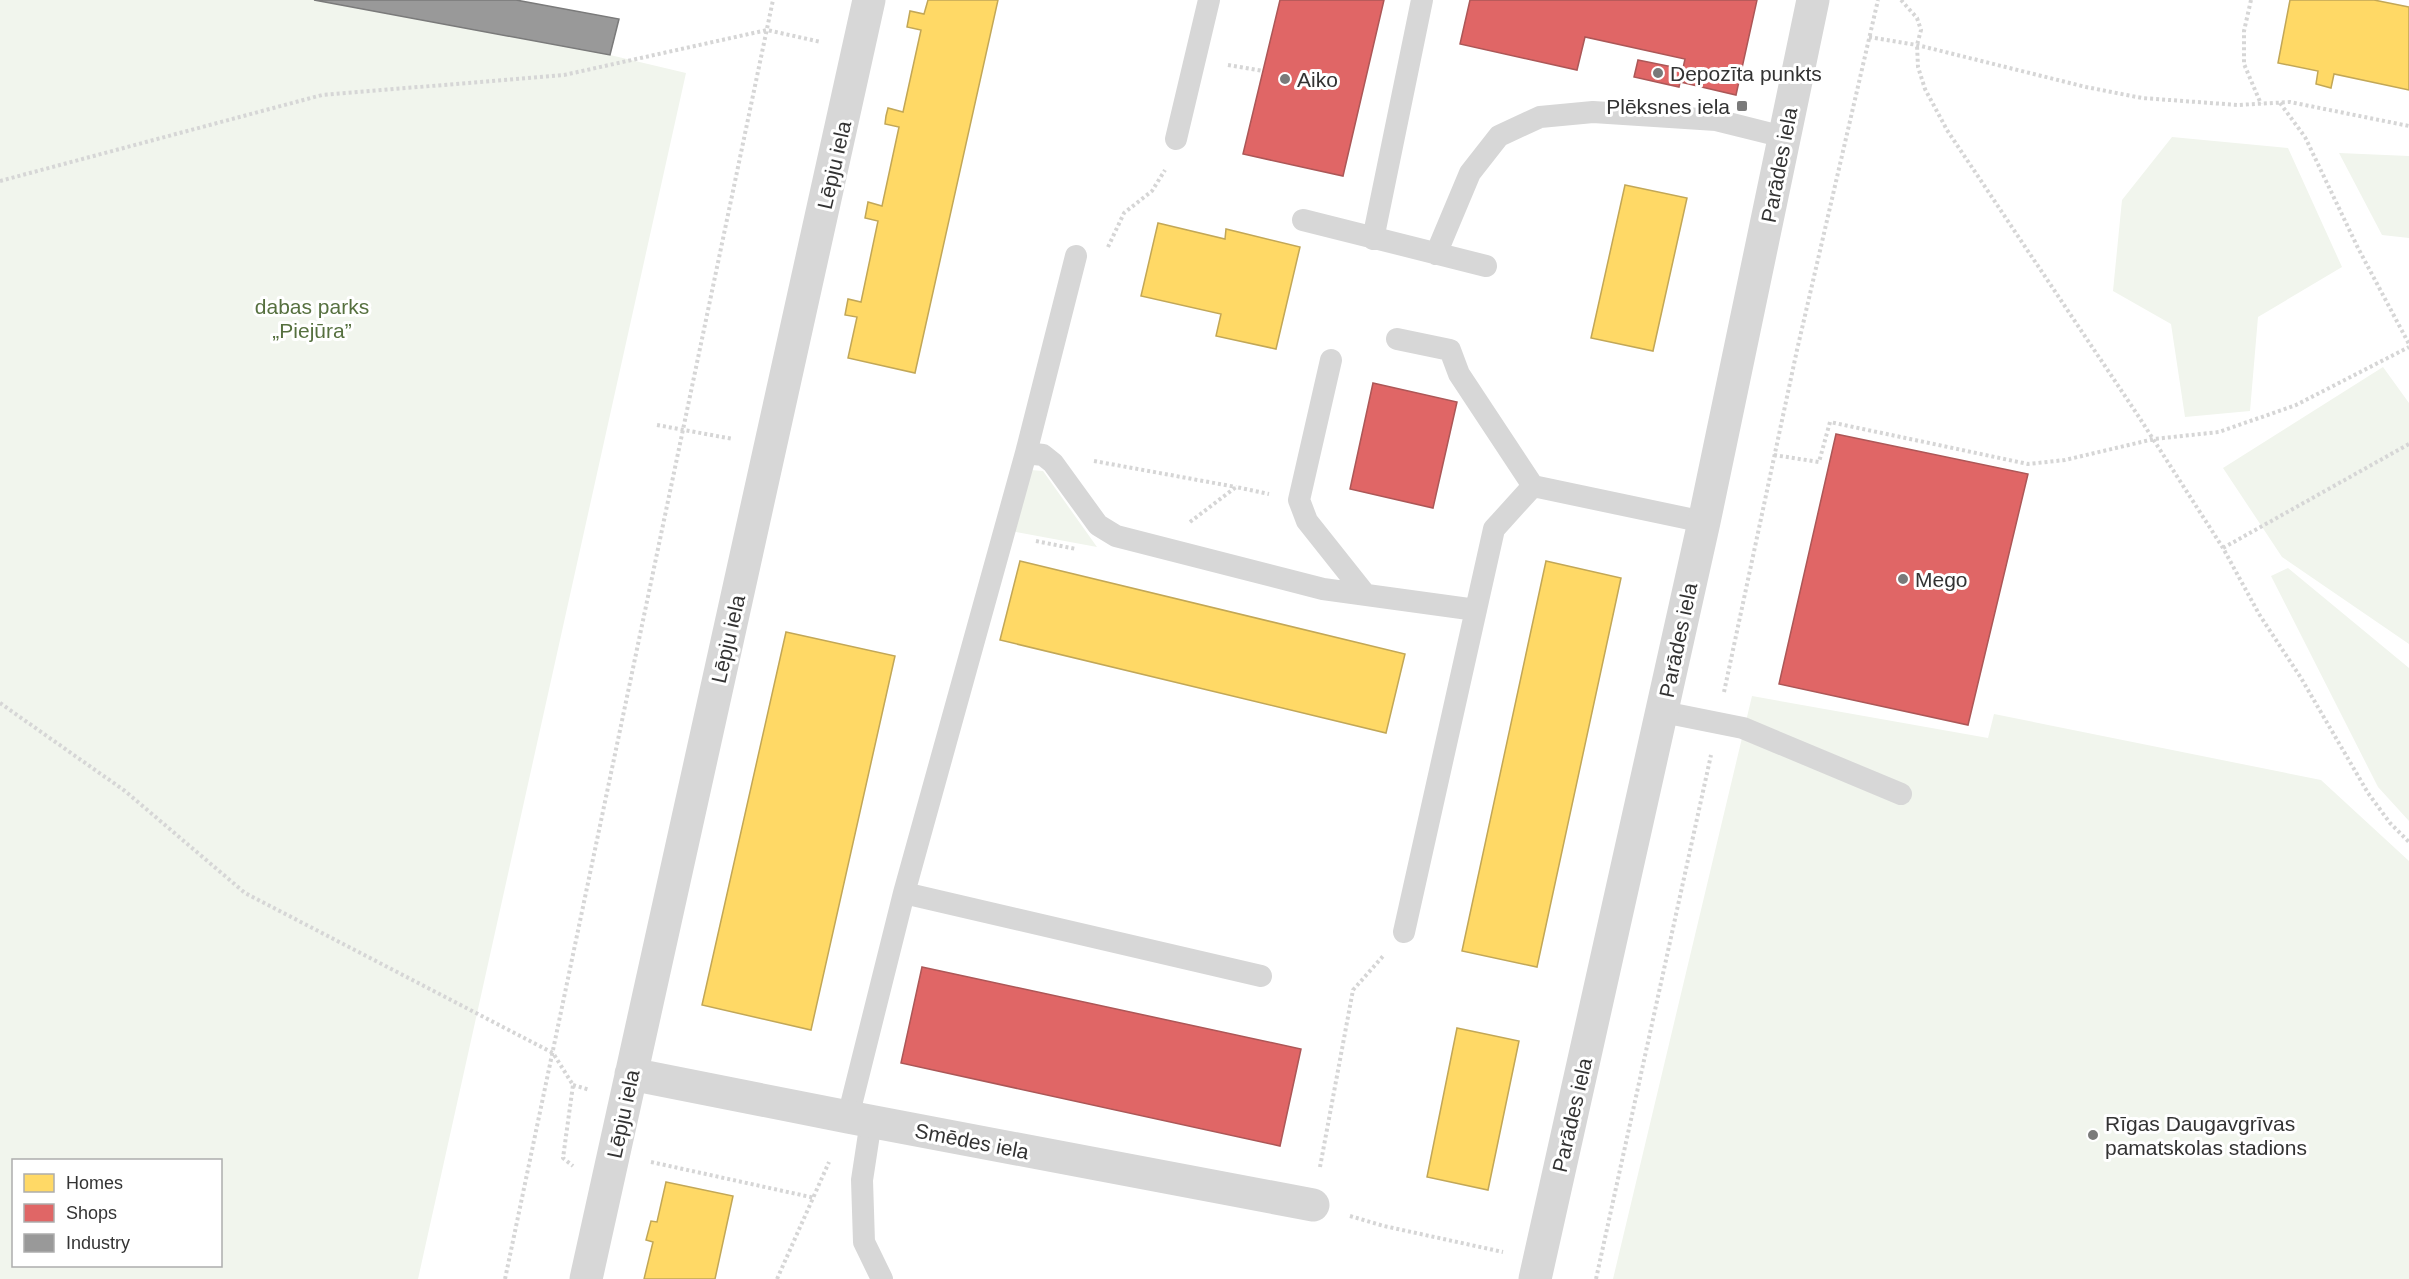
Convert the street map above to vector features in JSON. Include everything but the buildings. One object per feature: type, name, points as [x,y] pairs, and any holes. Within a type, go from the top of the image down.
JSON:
[{"type":"street","name":"Lēpju iela","points":[[586,1279],[860,50],[869,0]]},
{"type":"street","name":"Parādes iela","points":[[1537,1270],[1663,712],[1814,0]]},
{"type":"street","name":"Smēdes iela","points":[[631,1074],[1313,1205]]},
{"type":"lane","points":[[1176,139],[1209,0]]},
{"type":"lane","points":[[1373,239],[1422,0]]},
{"type":"lane","points":[[1436,254],[1470,173],[1499,136],[1540,117],[1593,112],[1716,120],[1784,137]]},
{"type":"lane","points":[[1303,220],[1486,266]]},
{"type":"lane","points":[[882,1279],[864,1242],[859,1119],[903,893],[1026,453],[1076,256]]},
{"type":"lane","points":[[1397,339],[1450,350],[1460,374],[1533,486],[1704,522]]},
{"type":"lane","points":[[1331,360],[1299,500],[1307,521],[1365,594]]},
{"type":"lane","points":[[1026,453],[1043,455],[1053,464],[1098,525],[1116,536],[1323,589],[1476,610]]},
{"type":"lane","points":[[1404,932],[1494,529],[1533,486]]},
{"type":"lane","points":[[1663,712],[1743,728],[1901,794]]},
{"type":"lane","points":[[903,893],[1261,976]]},
{"type":"path","points":[[504,1279],[773,0]]},
{"type":"path","points":[[1596,1279],[1718,723],[1774,455],[1878,0]]},
{"type":"path","points":[[1901,0],[1917,18],[1921,30],[1917,45],[1918,67],[1924,89],[1947,130],[2154,439],[2223,548],[2259,614],[2301,678],[2368,794],[2390,823],[2409,842]]},
{"type":"path","points":[[2251,0],[2244,32],[2244,64],[2261,104]]},
{"type":"path","points":[[0,181],[322,95],[564,75],[767,30],[860,50]]},
{"type":"path","points":[[1869,37],[1917,45],[2086,87],[2142,98],[2216,104],[2280,102],[2313,105],[2409,126]]},
{"type":"path","points":[[1774,455],[1819,462],[1830,422],[2028,464],[2065,460],[2154,439],[2219,432],[2296,405],[2409,346],[2358,248],[2305,137],[2280,102]]},
{"type":"path","points":[[1076,256],[1107,249],[1124,213],[1152,191],[1171,161],[1176,139]]},
{"type":"path","points":[[657,425],[721,437]]},
{"type":"path","points":[[2223,548],[2409,444]]},
{"type":"path","points":[[1053,464],[1067,456],[1299,500]]},
{"type":"path","points":[[1157,547],[1236,487]]},
{"type":"path","points":[[0,703],[125,791],[245,893],[553,1053],[573,1085]]},
{"type":"path","points":[[1404,932],[1353,990],[1313,1205],[1537,1270]]},
{"type":"path","points":[[777,1279],[815,1198],[859,1119]]},
{"type":"path","points":[[614,1154],[815,1198]]},
{"type":"green space","name":"dabas parks „Piejūra”","points":[[0,0],[314,0],[610,55],[686,73],[418,1279],[0,1279]]},
{"type":"green space","points":[[2172,137],[2288,148],[2342,267],[2258,317],[2250,411],[2185,417],[2171,324],[2113,291],[2122,200]]},
{"type":"green space","points":[[2339,153],[2409,156],[2409,238],[2382,235]]},
{"type":"green space","points":[[2383,367],[2409,403],[2409,644],[2282,557],[2223,468]]},
{"type":"green space","points":[[1031,470],[1043,471],[1097,547],[1011,531]]},
{"type":"green space","points":[[2288,568],[2409,668],[2409,821],[2378,787],[2271,576]]},
{"type":"green space","points":[[1752,696],[1988,738],[1994,714],[2321,780],[2409,861],[2409,1279],[1613,1279]]},
{"type":"place","name":"Depozīta punkts","points":[[1658,73]]},
{"type":"place","name":"Aiko","points":[[1285,79]]},
{"type":"place","name":"Plēksnes iela","points":[[1742,106]]},
{"type":"place","name":"Mego","points":[[1903,579]]},
{"type":"place","name":"Rīgas Daugavgrīvas pamatskolas stadions","points":[[2093,1135]]}]
